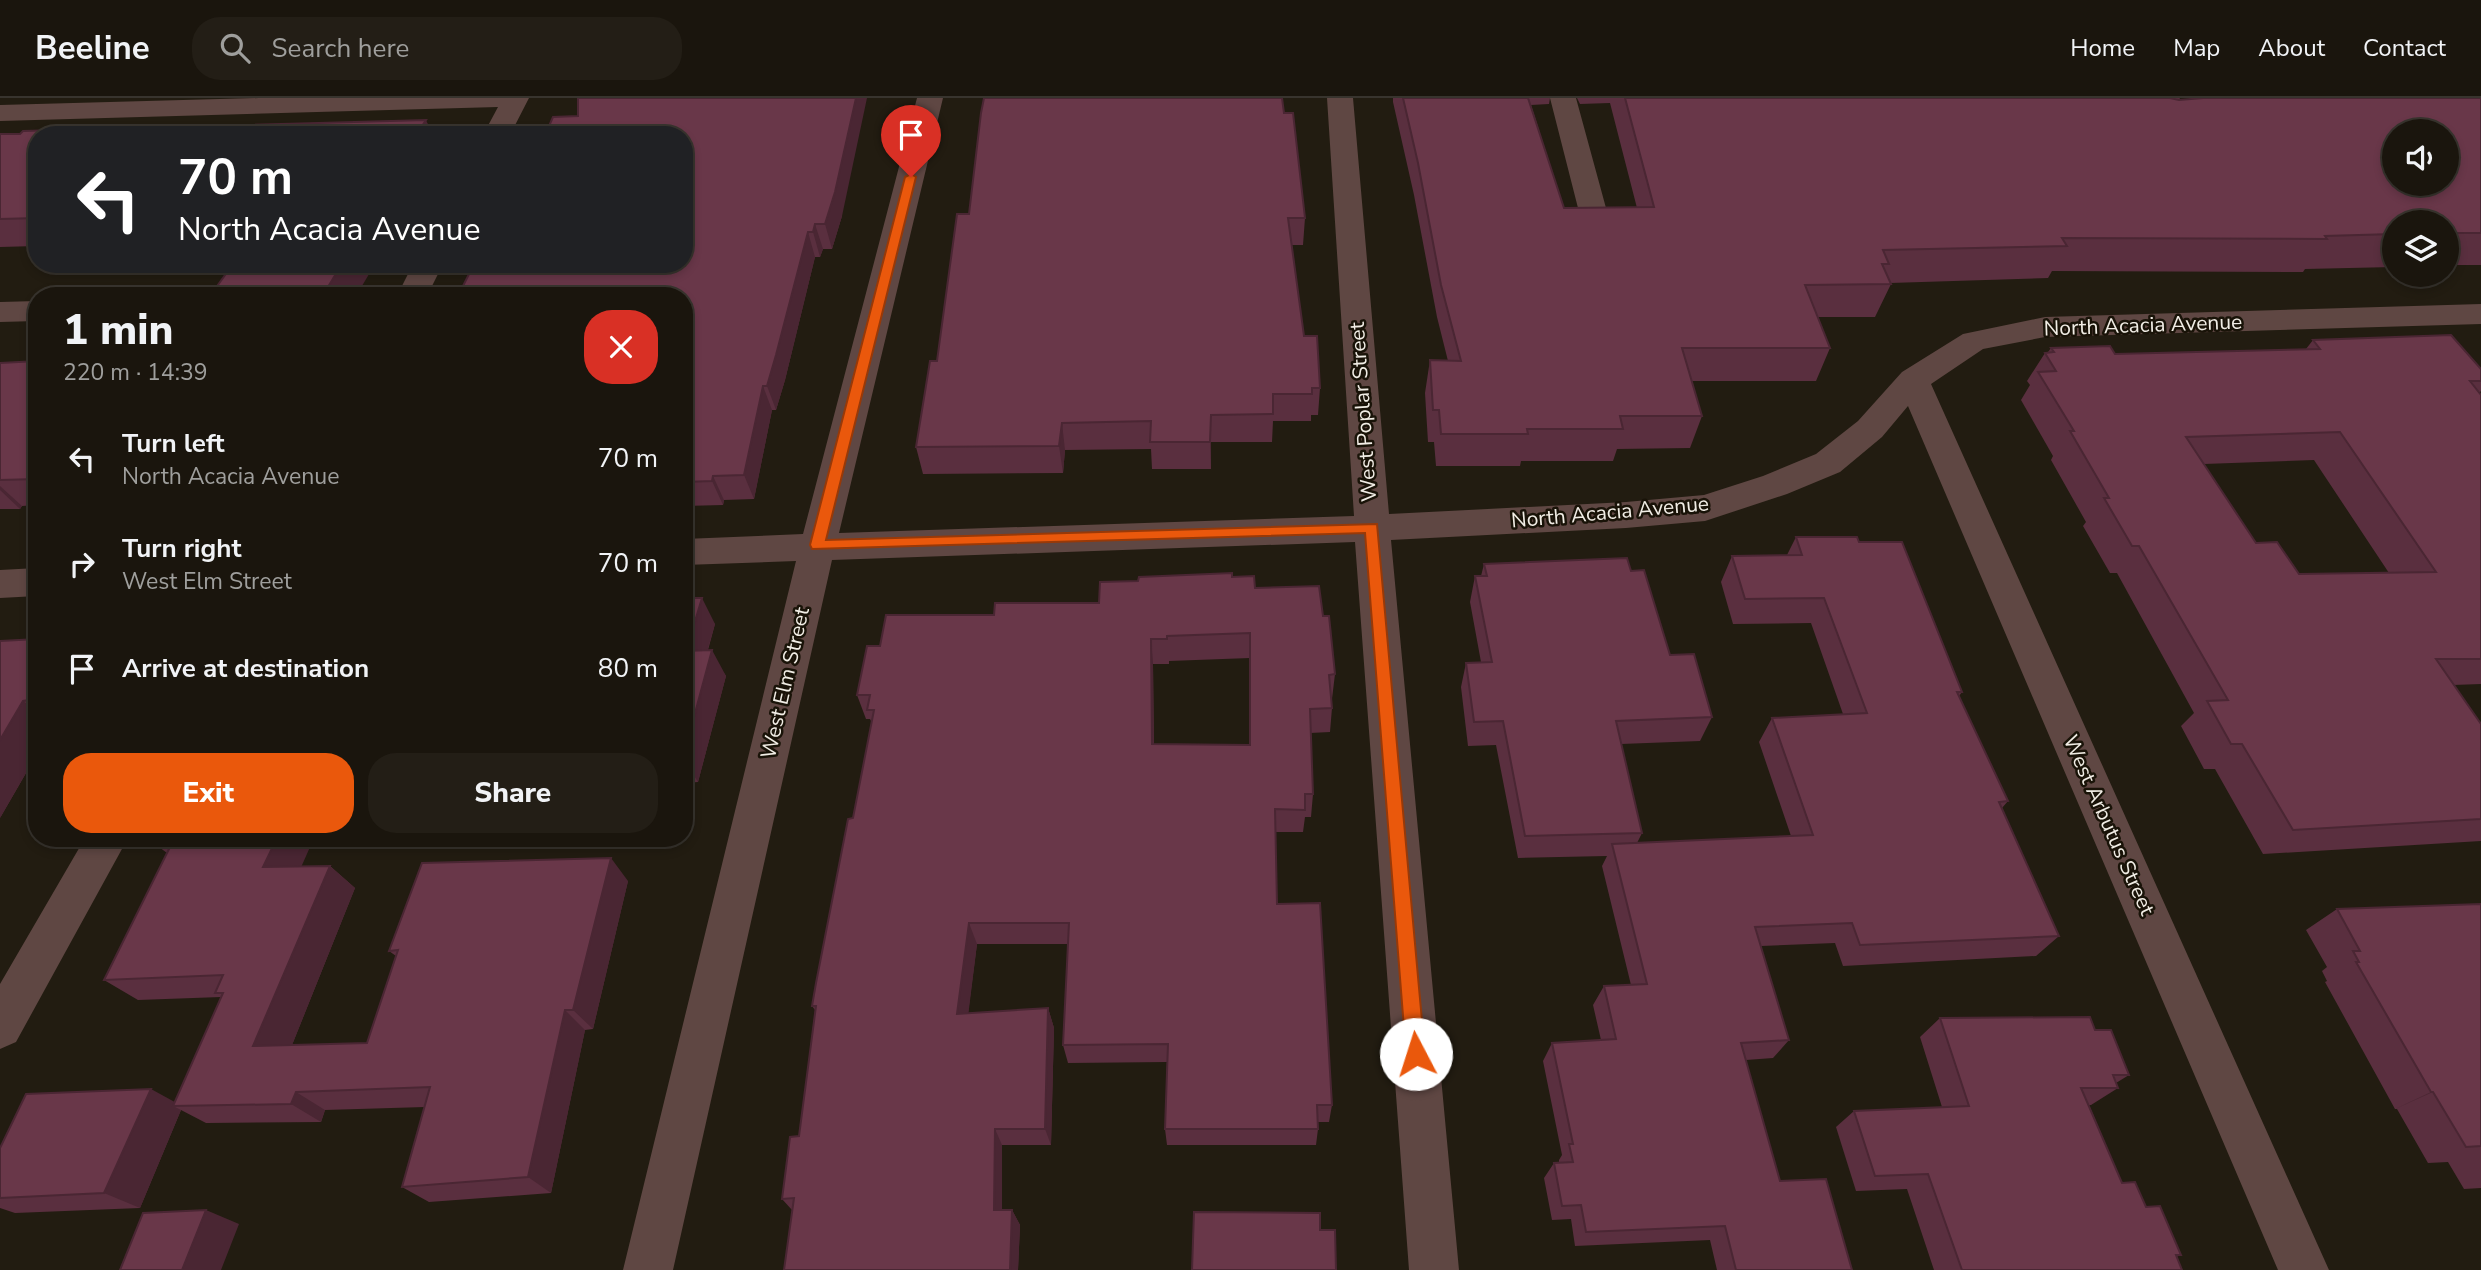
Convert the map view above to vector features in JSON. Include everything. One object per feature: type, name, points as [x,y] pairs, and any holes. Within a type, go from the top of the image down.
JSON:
[{"type":"street","points":[[0,113],[515,98],[501,126]]},
{"type":"street","name":"West Elm Street","points":[[648,1270],[818,545],[930,98]]},
{"type":"street","name":"West Poplar Street","points":[[1340,98],[1372,528],[1434,1270]]},
{"type":"street","points":[[1563,98],[1592,208]]},
{"type":"street","points":[[0,312],[28,311]]},
{"type":"street","name":"North Acacia Avenue","points":[[693,552],[818,545],[1372,528],[1626,515],[1705,508],[1775,485],[1828,463],[1870,429],[1913,380],[1974,341],[2045,327],[2479,317]]},
{"type":"street","name":"West Arbutus Street","points":[[1913,380],[2304,1270]]},
{"type":"street","points":[[0,584],[28,582]]},
{"type":"street","points":[[5,1009],[102,847]]},
{"type":"building","points":[[578,98],[856,98],[825,224],[815,224],[813,232],[808,232],[767,386],[763,386],[744,475],[713,476],[712,481],[693,482],[693,287],[462,287],[470,273],[693,273],[693,126],[549,126],[553,117],[578,116]]},
{"type":"building","points":[[984,98],[1282,98],[1284,113],[1293,113],[1305,218],[1288,218],[1304,336],[1317,336],[1320,388],[1312,388],[1312,394],[1273,394],[1273,414],[1211,415],[1210,442],[1150,442],[1151,421],[1062,423],[1059,446],[916,447],[930,361],[937,361],[957,214],[969,214]]},
{"type":"building","points":[[1403,98],[1528,98],[1564,208],[1654,207],[1625,98],[2481,98],[2481,233],[2459,233],[2459,210],[2382,210],[2382,234],[2325,236],[2327,239],[2062,238],[2067,246],[1883,250],[1889,264],[1882,264],[1891,284],[1805,285],[1830,348],[1682,348],[1702,416],[1620,416],[1623,429],[1527,429],[1528,434],[1441,434],[1439,410],[1433,410],[1430,360],[1461,361],[1441,285]]},
{"type":"building","points":[[426,120],[422,126],[206,126]]},
{"type":"building","points":[[28,131],[28,218],[0,219],[0,134],[20,134]]},
{"type":"building","points":[[227,273],[336,273],[328,287],[216,287]]},
{"type":"building","points":[[2451,335],[2481,369],[2481,381],[2470,381],[2481,395],[2481,659],[2436,659],[2481,724],[2481,819],[2293,830],[2242,744],[2231,744],[2207,701],[2228,700],[2139,546],[2132,546],[2104,498],[2109,498],[2070,431],[2074,431],[2038,372],[2056,371],[2045,353],[2054,352],[2051,348],[2110,346],[2115,354],[2320,349],[2313,340]],"holes":[[[2340,432],[2436,572],[2299,574],[2277,542],[2256,543],[2186,437]]]},
{"type":"building","points":[[28,361],[28,479],[0,480],[0,363]]},
{"type":"building","points":[[1796,537],[1857,537],[1859,542],[1902,542],[1962,692],[1957,692],[2008,801],[1999,802],[2059,936],[1860,945],[1852,923],[1755,927],[1789,1040],[1741,1043],[1780,1181],[1826,1179],[1852,1270],[1736,1270],[1725,1226],[1586,1232],[1581,1205],[1562,1206],[1554,1163],[1573,1162],[1569,1144],[1573,1144],[1552,1043],[1616,1039],[1604,986],[1647,984],[1612,844],[1813,835],[1772,718],[1867,713],[1824,598],[1745,599],[1732,556],[1802,555]]},
{"type":"building","points":[[1627,558],[1631,571],[1644,570],[1670,655],[1694,654],[1712,717],[1616,721],[1642,833],[1525,836],[1503,721],[1474,722],[1466,663],[1492,662],[1475,576],[1487,576],[1484,564]]},
{"type":"building","points":[[1232,573],[1232,577],[1254,576],[1255,588],[1319,586],[1323,616],[1329,616],[1335,674],[1329,675],[1332,708],[1310,709],[1313,794],[1305,794],[1305,810],[1275,809],[1277,904],[1320,903],[1332,1105],[1317,1105],[1318,1129],[1165,1129],[1168,1044],[1063,1045],[1069,923],[969,923],[957,1014],[1048,1008],[1045,1129],[995,1129],[994,1210],[1012,1210],[1010,1270],[784,1270],[794,1198],[782,1199],[790,1137],[799,1136],[816,1006],[812,1006],[816,983],[848,819],[853,818],[874,710],[867,710],[870,695],[857,695],[867,646],[880,646],[886,615],[994,615],[995,603],[1099,603],[1100,582],[1138,581],[1139,577]],"holes":[[[1250,633],[1250,745],[1152,744],[1151,639]]]},
{"type":"building","points":[[693,598],[702,598],[693,628]]},
{"type":"building","points":[[28,639],[28,700],[23,701],[0,740],[0,641]]},
{"type":"building","points":[[712,650],[693,721],[693,651]]},
{"type":"building","points":[[170,847],[273,847],[263,867],[330,866],[253,1046],[367,1043],[398,950],[389,951],[422,863],[611,858],[573,1010],[565,1010],[528,1177],[402,1187],[430,1087],[296,1092],[291,1104],[173,1106],[223,993],[215,993],[223,975],[104,980]]},
{"type":"building","points":[[2481,904],[2481,1146],[2466,1147],[2356,962],[2359,962],[2353,951],[2360,951],[2337,909]]},
{"type":"building","points":[[2090,1017],[2095,1030],[2111,1030],[2129,1075],[2113,1075],[2118,1088],[2081,1088],[2122,1183],[2135,1182],[2146,1207],[2160,1206],[2181,1255],[2176,1255],[2182,1270],[1962,1270],[1928,1174],[1875,1176],[1854,1111],[1969,1106],[1940,1018]]},
{"type":"building","points":[[151,1089],[104,1193],[0,1198],[0,1148],[26,1094]]},
{"type":"building","points":[[206,1210],[182,1270],[120,1270],[143,1213]]},
{"type":"building","points":[[1194,1212],[1320,1213],[1320,1230],[1335,1230],[1336,1270],[1192,1270]]},
{"type":"route","points":[[911,177],[818,545],[1372,528],[1416,1054]]}]
